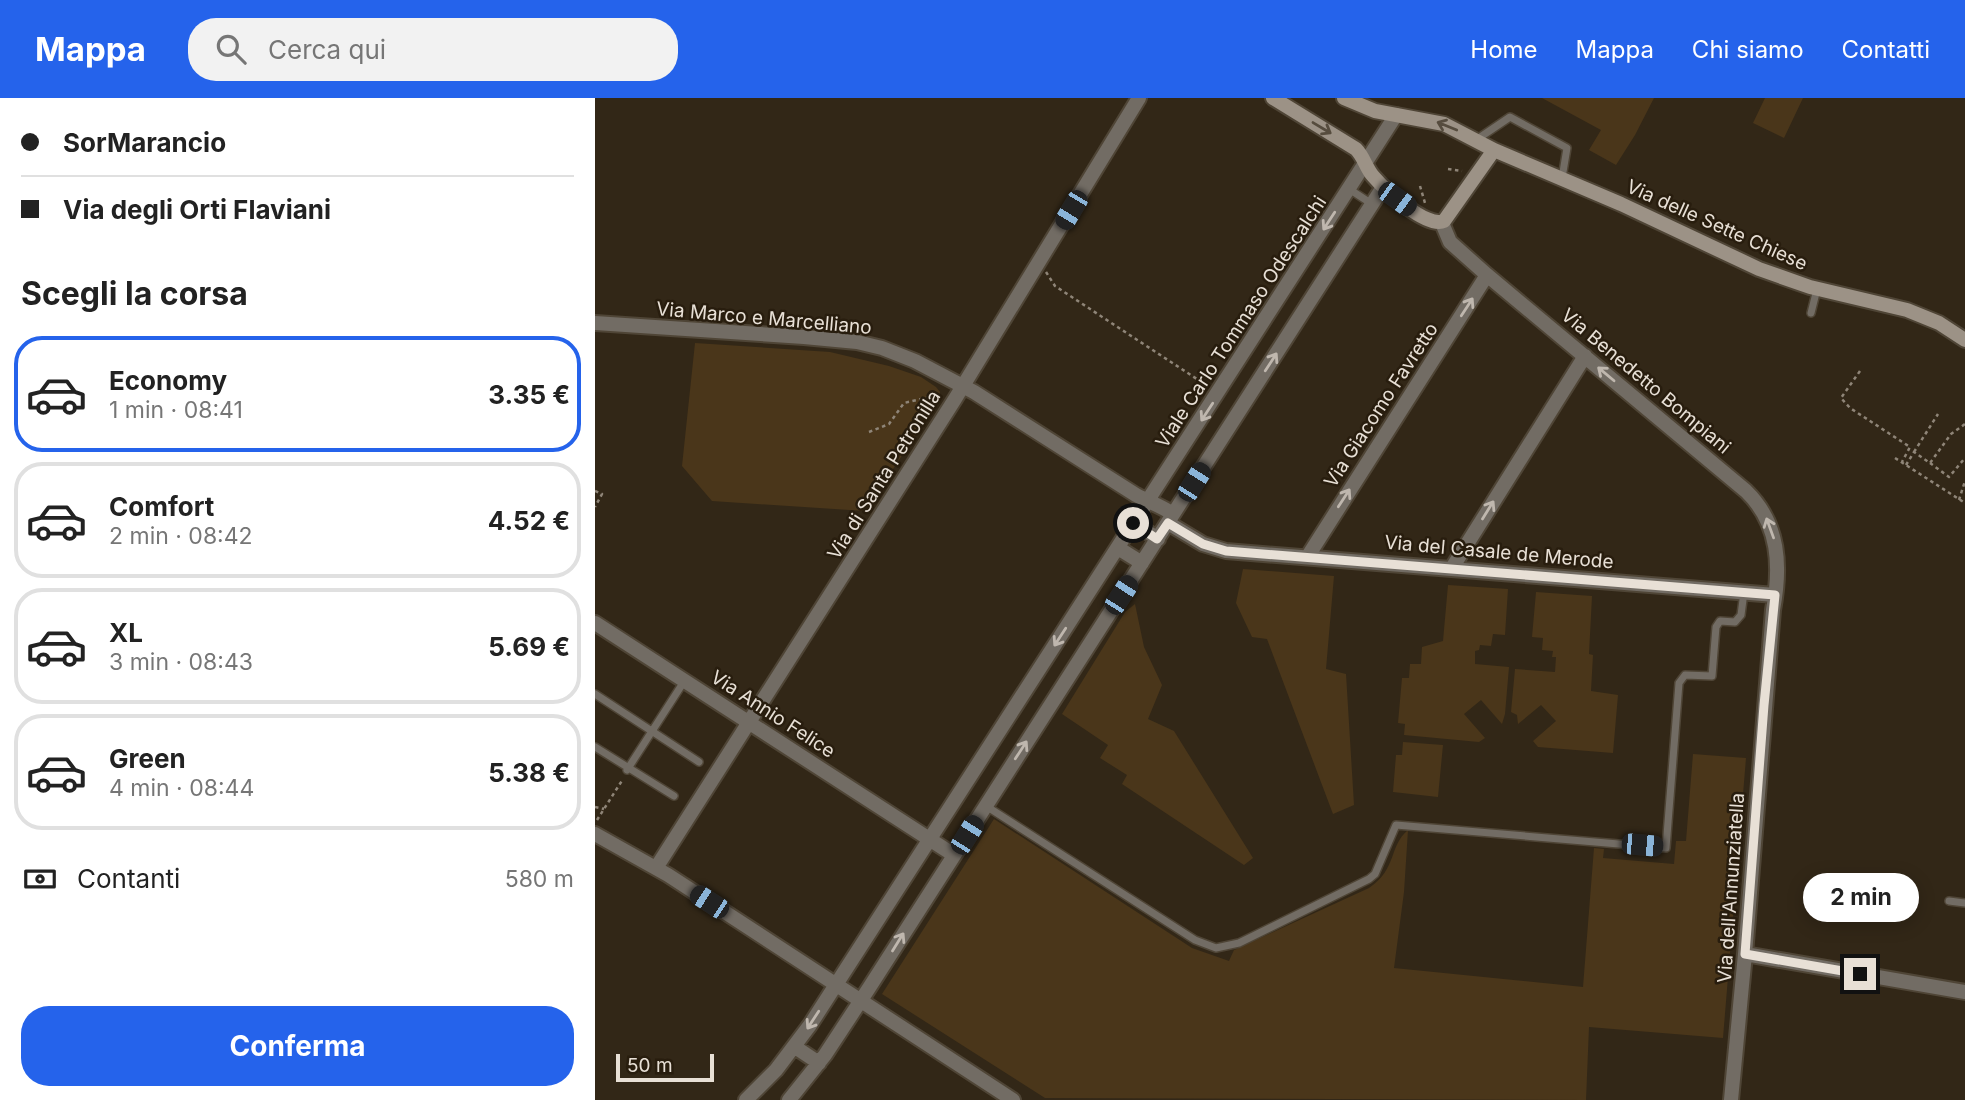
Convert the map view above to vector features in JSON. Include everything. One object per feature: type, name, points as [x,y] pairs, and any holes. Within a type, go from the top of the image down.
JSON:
[{"type":"main road","points":[[1273,98],[1356,149],[1371,174],[1383,187],[1422,217],[1436,223],[1442,223],[1494,150]]},
{"type":"main road","points":[[1345,98],[1375,111],[1396,115]]},
{"type":"main road","name":"Via delle Sette Chiese","points":[[1396,115],[1434,121],[1732,257],[1817,289],[1907,310],[1939,323],[1965,340]]},
{"type":"street","name":"Via di Santa Petronilla","points":[[656,868],[963,386],[1139,98]]},
{"type":"street","name":"Viale Carlo Tommaso Odescalchi","points":[[929,839],[1118,548],[1133,523],[1142,498],[1219,394],[1396,115]]},
{"type":"street","points":[[789,1100],[819,1063],[862,1000],[1383,187]]},
{"type":"street","name":"Via Benedetto Bompiani","points":[[1442,223],[1450,242],[1487,275],[1728,474],[1757,502],[1767,518],[1774,539],[1778,568],[1775,595]]},
{"type":"street","name":"Via Giacomo Favretto","points":[[1308,556],[1487,275]]},
{"type":"street","name":"Via Marco e Marcelliano","points":[[595,323],[857,342],[905,356],[963,386],[1142,498],[1155,503],[1198,542],[1220,550]]},
{"type":"street","points":[[1452,568],[1585,356]]},
{"type":"street","points":[[1133,523],[1157,539]]},
{"type":"street","points":[[1118,548],[1143,563]]},
{"type":"street","name":"Via del Casale de Merode","points":[[1220,550],[1775,595]]},
{"type":"street","name":"Via dell'Annunziatella","points":[[1731,1100],[1775,595]]},
{"type":"street","name":"Via Annio Felice","points":[[595,623],[929,839]]},
{"type":"street","points":[[596,827],[1013,1100]]},
{"type":"street","points":[[746,1100],[795,1046],[929,839],[954,855]]},
{"type":"street","points":[[1745,954],[1965,992]]},
{"type":"street","points":[[795,1046],[819,1063]]},
{"type":"lane","points":[[1476,140],[1510,117],[1567,148],[1562,178]]},
{"type":"lane","points":[[1349,189],[1372,204]]},
{"type":"lane","points":[[1811,313],[1817,289]]},
{"type":"lane","points":[[985,805],[1195,940],[1216,948],[1240,943],[1375,874],[1396,825],[1666,848],[1679,683],[1685,675],[1712,676],[1716,627],[1720,621],[1735,622],[1741,615],[1744,592]]},
{"type":"lane","points":[[627,770],[685,680]]},
{"type":"lane","points":[[595,694],[699,762]]},
{"type":"lane","points":[[595,747],[627,770],[674,796]]},
{"type":"lane","points":[[1949,901],[1965,903]]},
{"type":"path","points":[[1448,169],[1464,171]]},
{"type":"path","points":[[1420,186],[1426,199],[1425,205]]},
{"type":"path","points":[[1045,270],[1055,286],[1219,394]]},
{"type":"path","points":[[1860,371],[1841,398],[1850,408],[1910,447],[1902,462]]},
{"type":"path","points":[[869,432],[889,424],[904,403],[938,396]]},
{"type":"path","points":[[1906,465],[1938,414]]},
{"type":"path","points":[[1930,463],[1951,434],[1965,424]]},
{"type":"path","points":[[1914,452],[1949,477],[1965,458]]},
{"type":"path","points":[[1895,458],[1965,503]]},
{"type":"path","points":[[1959,500],[1965,481]]},
{"type":"path","points":[[595,507],[602,495],[596,493]]},
{"type":"path","points":[[596,827],[627,770]]},
{"type":"path","points":[[595,807],[604,809]]},
{"type":"shaded area","points":[[1542,98],[1654,98],[1616,165],[1589,150],[1601,130]]},
{"type":"shaded area","points":[[1765,98],[1803,98],[1784,138],[1753,123]]},
{"type":"shaded area","points":[[695,343],[830,352],[889,366],[921,377],[940,392],[939,400],[865,511],[712,501],[682,466]]},
{"type":"shaded area","points":[[1243,569],[1334,576],[1326,669],[1346,674],[1354,805],[1333,814],[1267,639],[1252,637],[1236,603]]},
{"type":"shaded area","points":[[1448,585],[1508,589],[1505,635],[1493,634],[1491,646],[1480,645],[1479,650],[1475,651],[1475,664],[1509,667],[1502,724],[1481,700],[1464,714],[1485,738],[1479,742],[1404,735],[1405,724],[1398,723],[1402,678],[1409,678],[1410,664],[1421,664],[1422,647],[1443,641]]},
{"type":"shaded area","points":[[1536,592],[1592,596],[1589,654],[1593,655],[1591,691],[1618,695],[1613,753],[1538,747],[1533,741],[1556,721],[1541,705],[1518,724],[1517,715],[1511,712],[1515,669],[1555,672],[1556,657],[1552,657],[1553,651],[1542,650],[1543,638],[1532,637]]},
{"type":"shaded area","points":[[1135,604],[1144,647],[1162,685],[1148,719],[1174,731],[1253,858],[1244,865],[1122,784],[1127,775],[1100,758],[1108,745],[1062,714],[1125,612]]},
{"type":"shaded area","points":[[1403,742],[1443,745],[1438,797],[1393,792],[1396,755],[1402,755]]},
{"type":"shaded area","points":[[1693,754],[1746,758],[1723,1038],[1589,1027],[1586,1100],[1045,1098],[882,994],[994,819],[1192,948],[1229,961],[1234,950],[1369,888],[1385,873],[1398,843],[1408,830],[1404,892],[1394,968],[1583,987],[1594,848],[1604,849],[1603,858],[1674,864],[1676,841],[1686,841]]},
{"type":"route","points":[[1133,523],[1157,539],[1168,523],[1203,544],[1226,551],[1775,595],[1745,954],[1860,974]]}]
